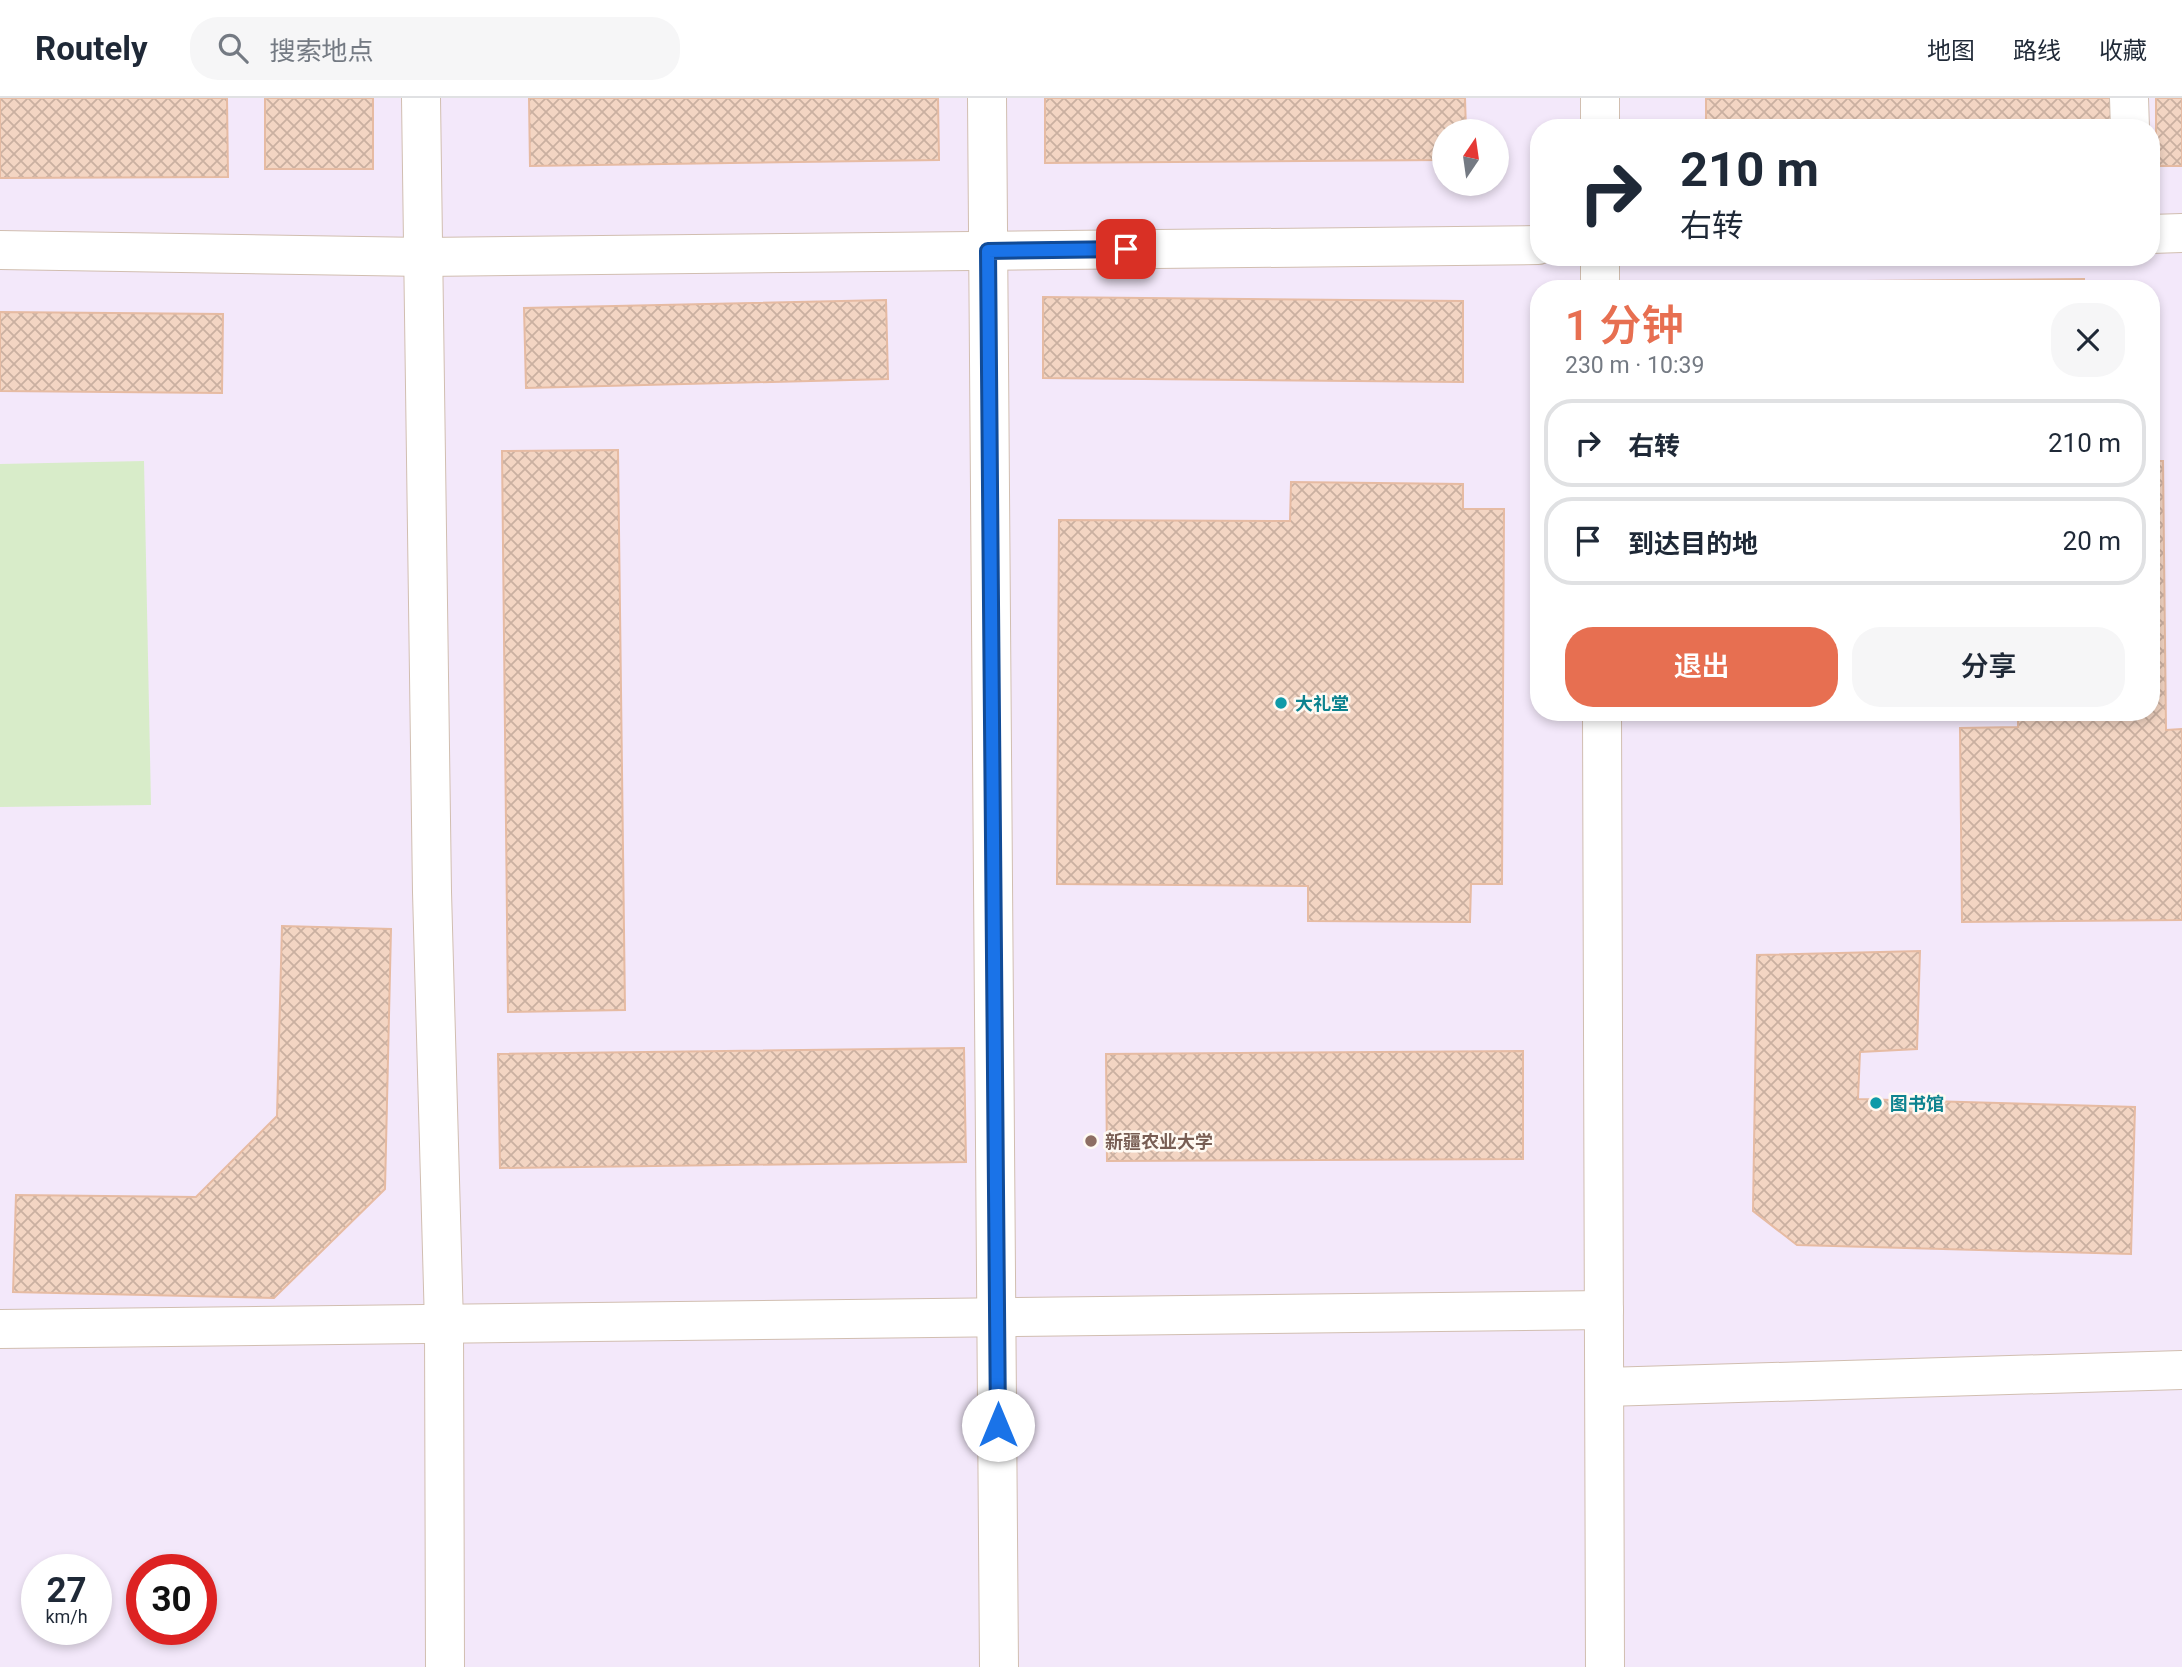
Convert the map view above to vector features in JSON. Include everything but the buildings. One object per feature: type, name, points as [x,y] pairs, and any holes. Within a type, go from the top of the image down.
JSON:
[{"type":"street","points":[[421,98],[432,892],[444,1324],[445,1667]]},
{"type":"street","points":[[987,98],[999,1667]]},
{"type":"street","points":[[1600,98],[1600,119]]},
{"type":"street","points":[[2129,98],[2130,119]]},
{"type":"street","points":[[2160,234],[2182,233]]},
{"type":"street","points":[[0,250],[424,257],[1530,245]]},
{"type":"street","points":[[1602,721],[1605,1667]]},
{"type":"street","points":[[0,1329],[1604,1310]]},
{"type":"street","points":[[1605,1387],[2182,1370]]},
{"type":"shaded area","name":"新疆农业大学","points":[[0,98],[2182,98],[2182,1667],[0,1667]]},
{"type":"green space","points":[[144,461],[151,805],[0,807],[0,464]]},
{"type":"place","name":"大礼堂","points":[[1281,703]]},
{"type":"place","name":"图书馆","points":[[1876,1103]]},
{"type":"place","name":"新疆农业大学","points":[[1091,1141]]},
{"type":"route","points":[[998,1425],[988,251],[1126,249]]}]
